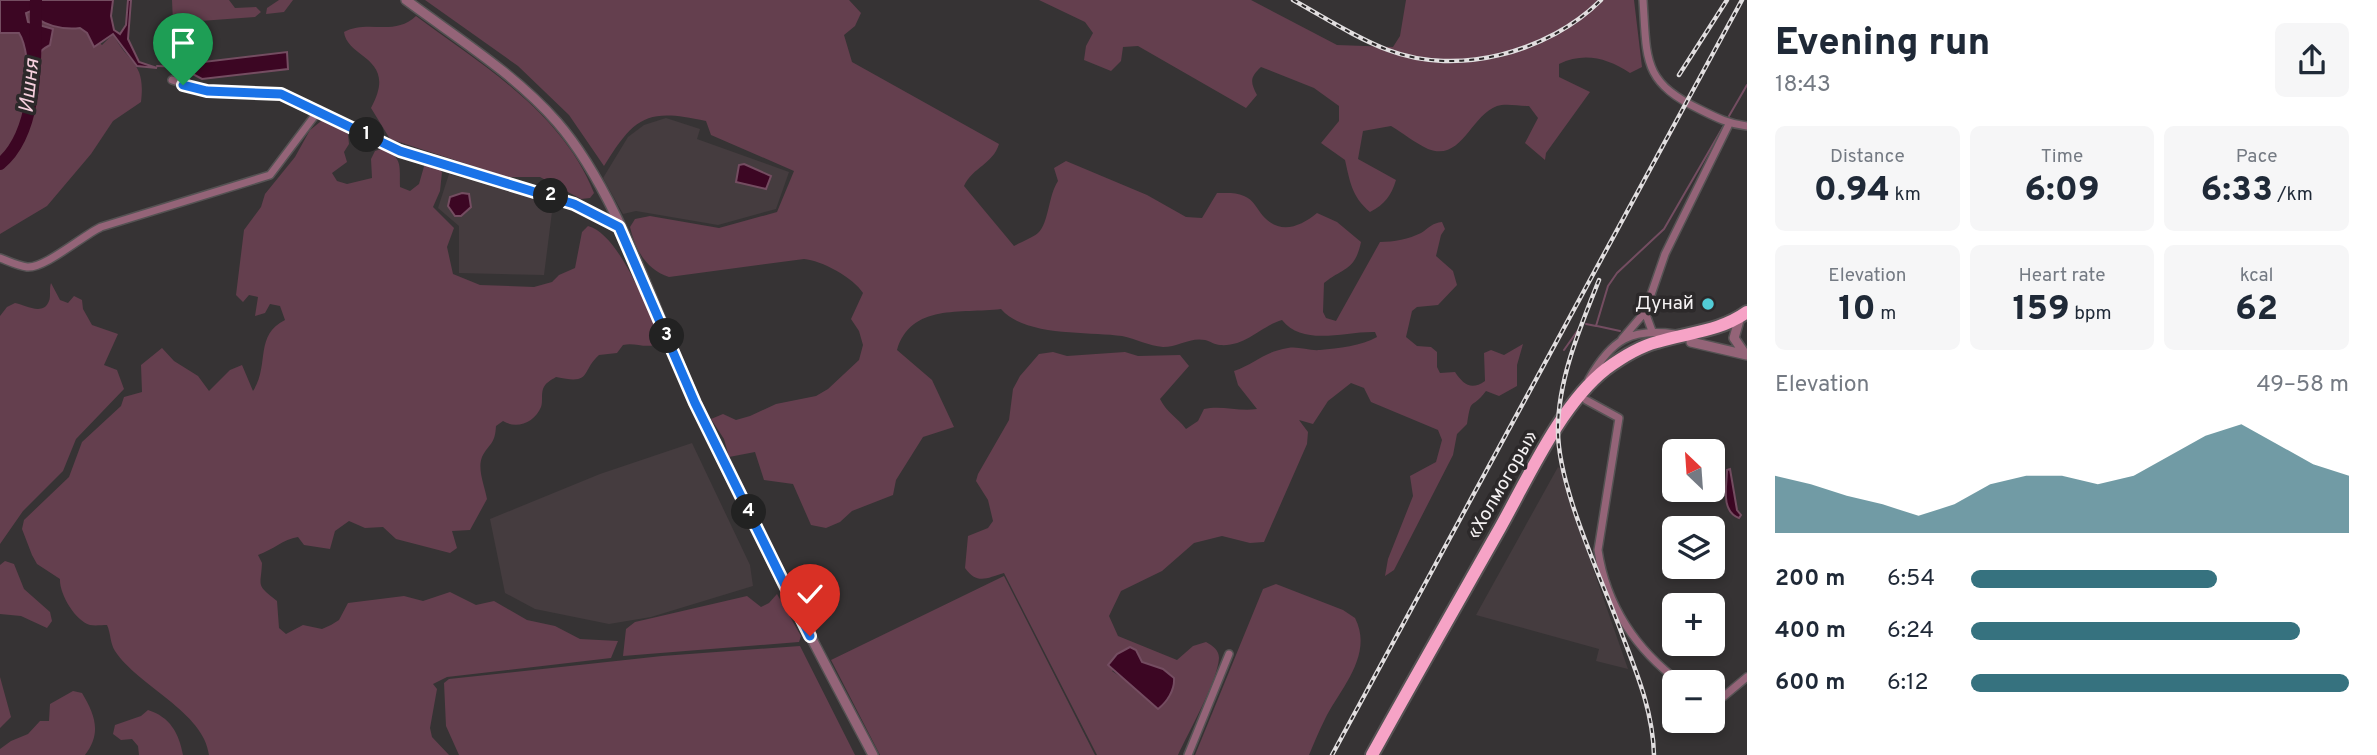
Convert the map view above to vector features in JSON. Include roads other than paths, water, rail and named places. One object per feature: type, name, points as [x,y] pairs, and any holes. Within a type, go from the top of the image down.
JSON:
[{"type":"highway","name":"«Холмогоры»","points":[[1371,755],[1516,498],[1599,375],[1623,357],[1653,343],[1687,339],[1743,319]]},
{"type":"highway","name":"«Холмогоры»","points":[[1380,755],[1583,397]]},
{"type":"street","points":[[405,0],[523,88],[558,123],[600,187],[695,403],[810,636],[873,755]]},
{"type":"street","points":[[1643,0],[1646,47],[1652,72],[1660,85],[1729,124],[1747,126]]},
{"type":"street","points":[[172,80],[207,91],[281,94],[400,151],[574,204],[619,227]]},
{"type":"street","points":[[0,258],[29,268],[52,260],[78,238],[101,227],[270,175],[281,164],[319,110]]},
{"type":"street","points":[[1664,670],[1654,663],[1628,631],[1601,566],[1598,550],[1619,418],[1583,397],[1598,365],[1645,312],[1665,254],[1729,124]]},
{"type":"street","points":[[1645,312],[1652,331]]},
{"type":"street","points":[[1743,319],[1735,342],[1746,355]]},
{"type":"street","points":[[1622,339],[1652,331],[1746,355]]},
{"type":"street","points":[[1188,755],[1229,654]]},
{"type":"street","points":[[1725,695],[1747,677]]},
{"type":"waterway","name":"Ишня","points":[[0,164],[23,131],[29,110],[35,64],[36,0]]},
{"type":"waterway","points":[[157,66],[186,67]]},
{"type":"waterway","points":[[1729,116],[1747,85]]},
{"type":"waterway","points":[[1586,324],[1596,326],[1608,286],[1617,273],[1664,229],[1723,127]]},
{"type":"waterway","points":[[1564,350],[1583,323]]},
{"type":"waterway","points":[[1597,326],[1620,331]]},
{"type":"railway","points":[[1293,0],[1375,45],[1415,58],[1444,61],[1501,55],[1529,46],[1556,34],[1601,0]]},
{"type":"railway","points":[[1679,75],[1727,0]]},
{"type":"railway","points":[[1332,755],[1742,0]]},
{"type":"railway","points":[[1599,280],[1566,372],[1559,410],[1560,452],[1573,506],[1644,695],[1651,724],[1654,755]]},
{"type":"place","name":"Дунай","points":[[1708,304]]}]
